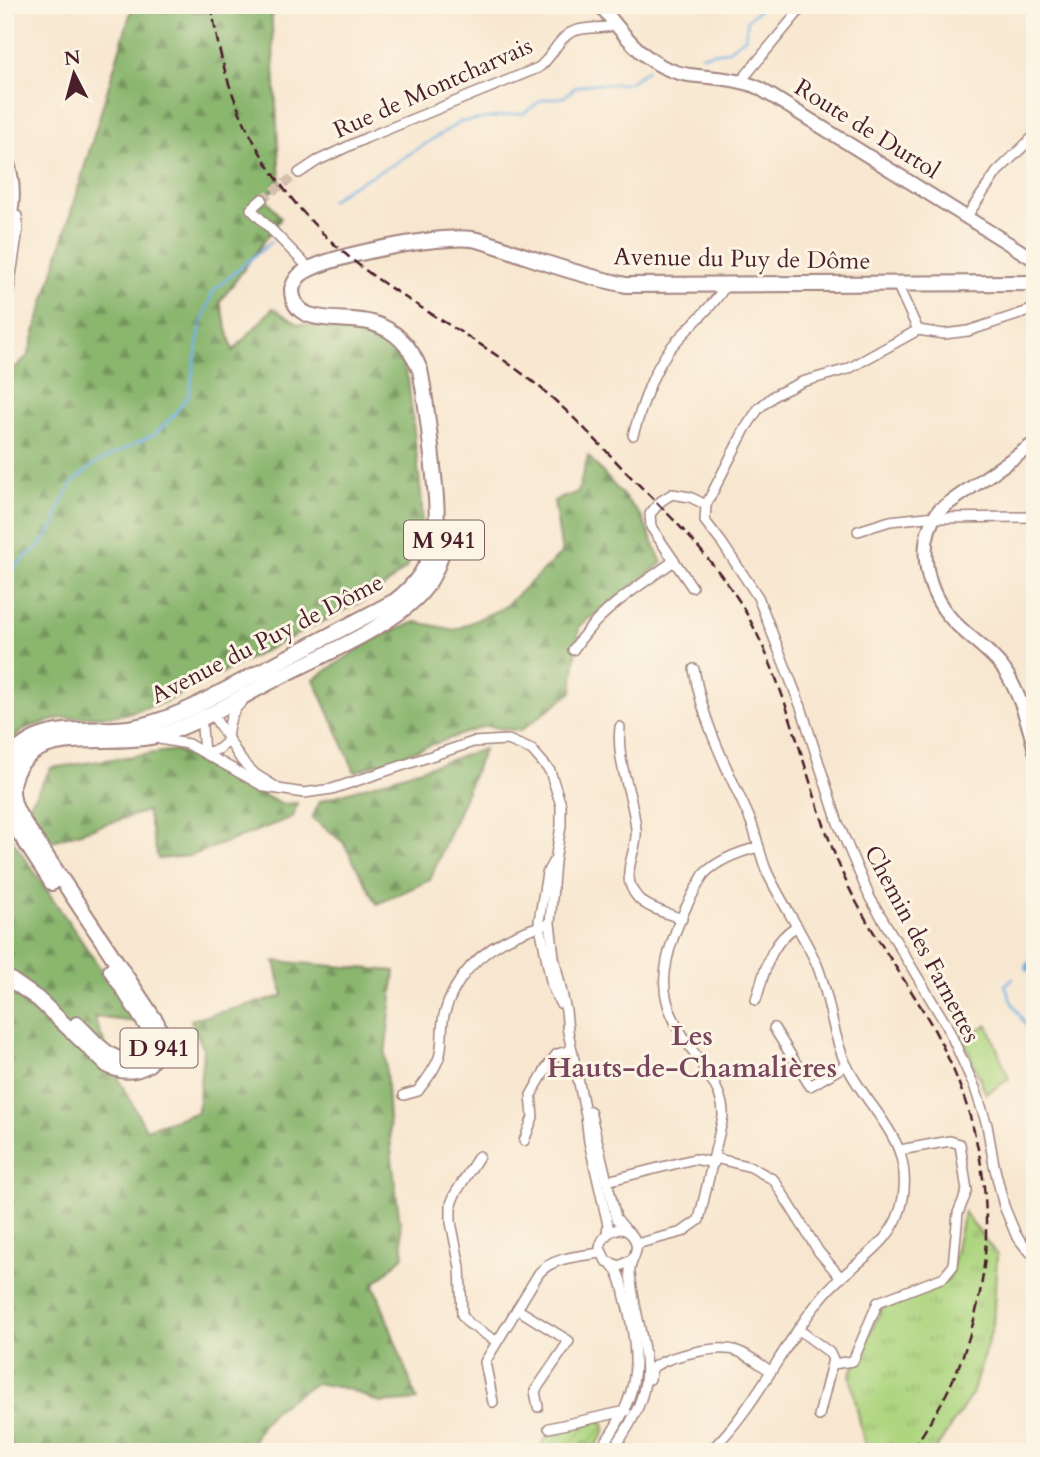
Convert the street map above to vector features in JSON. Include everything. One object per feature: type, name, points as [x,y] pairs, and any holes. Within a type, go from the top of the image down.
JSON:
[{"type":"main road","points":[[600,5],[616,25]]},
{"type":"main road","name":"Route de Durtol","points":[[616,25],[644,55],[664,68],[741,81],[764,90],[1035,260]]},
{"type":"main road","points":[[5,156],[12,177],[13,197],[5,234]]},
{"type":"main road","name":"Avenue du Puy de Dôme","points":[[5,767],[20,747],[41,736],[71,730],[130,727],[176,715],[395,601],[413,587],[425,569],[436,536],[438,509],[424,388],[414,354],[395,334],[370,322],[312,316],[302,312],[295,305],[292,289],[301,274],[330,262],[441,239],[472,239],[566,270],[626,285],[1035,283]]},
{"type":"main road","name":"Avenue du Puy de Dôme","points":[[57,882],[16,810],[11,789],[16,770],[29,755],[55,742],[127,741],[169,732],[384,623],[421,593],[434,573],[443,549],[444,509],[431,382],[421,352],[402,328],[372,315],[329,314],[304,309],[296,296],[296,288],[311,270]]},
{"type":"main road","points":[[1035,443],[952,499],[934,517],[928,532],[926,558],[938,599],[948,616],[991,655],[1009,678],[1023,710],[1035,751]]},
{"type":"main road","points":[[5,811],[57,882]]},
{"type":"main road","name":"D 941","points":[[5,975],[38,999],[107,1065],[120,1071],[129,1071],[160,1044],[158,1023],[57,882]]},
{"type":"main road","name":"D 941","points":[[5,966],[43,991],[113,1057],[128,1061],[146,1058]]},
{"type":"street","points":[[741,81],[804,5]]},
{"type":"street","name":"Rue de Montcharvais","points":[[299,173],[317,161],[366,138],[538,68],[573,31],[616,25]]},
{"type":"street","points":[[967,216],[997,172],[1035,135]]},
{"type":"street","points":[[262,200],[251,209],[311,270]]},
{"type":"street","points":[[5,316],[18,229],[17,216],[11,214]]},
{"type":"street","points":[[897,284],[918,330]]},
{"type":"street","points":[[633,435],[646,395],[667,352],[716,302],[726,285]]},
{"type":"street","points":[[692,587],[651,527],[650,514],[661,501],[672,494],[690,497],[706,505],[745,429],[759,408],[775,395],[793,386],[848,369],[918,330],[944,334],[968,331],[1035,309]]},
{"type":"street","name":"Chemin des Farnettes","points":[[706,505],[705,521],[758,597],[801,707],[838,824],[870,898],[947,1026],[975,1088],[987,1125],[1004,1206],[1016,1236],[1032,1253]]},
{"type":"street","points":[[858,531],[890,521],[934,517],[1035,517]]},
{"type":"street","points":[[573,650],[586,628],[674,561]]},
{"type":"street","points":[[204,753],[219,749],[228,742],[229,722],[239,705],[335,655],[384,623]]},
{"type":"street","points":[[176,715],[207,714],[282,670],[321,640]]},
{"type":"street","points":[[694,668],[700,702],[709,729],[750,818],[766,869],[820,972],[846,1065],[901,1150],[905,1188],[895,1224],[876,1250],[841,1278],[818,1302],[740,1416],[709,1452]]},
{"type":"street","points":[[207,714],[248,768],[280,790]]},
{"type":"street","points":[[204,753],[207,714]]},
{"type":"street","points":[[620,727],[618,752],[636,829],[629,865],[633,890],[639,899],[682,919]]},
{"type":"street","points":[[144,739],[179,741],[265,787],[280,790],[317,792],[354,782],[459,745],[492,740],[513,741],[537,754],[546,764],[556,784],[562,814],[550,923],[554,957],[589,1142],[608,1225],[602,1240],[601,1253],[619,1274],[636,1345],[635,1378],[625,1411],[619,1425],[598,1452]]},
{"type":"street","points":[[636,1244],[682,1232],[695,1224],[702,1212],[722,1125],[723,1104],[715,1086],[673,1016],[664,988],[667,954],[696,887],[708,870],[730,856],[760,847]]},
{"type":"street","points":[[555,860],[546,878],[540,926],[552,986],[568,1030]]},
{"type":"street","points":[[404,1095],[418,1091],[437,1062],[445,1012],[470,967],[486,951],[499,943],[550,923]]},
{"type":"street","points":[[756,1000],[776,945],[784,934],[797,926]]},
{"type":"street","points":[[774,1028],[810,1086],[846,1065]]},
{"type":"street","points":[[524,1141],[533,1117],[530,1100],[535,1087],[557,1054],[572,1050]]},
{"type":"street","points":[[580,1087],[588,1099],[616,1218],[636,1244],[629,1270],[646,1349],[647,1370],[640,1406]]},
{"type":"street","points":[[834,1364],[853,1361],[878,1301],[944,1277],[953,1266],[958,1213],[967,1191],[960,1144],[950,1141],[901,1150]]},
{"type":"street","points":[[479,1156],[455,1194],[451,1222],[460,1267],[462,1315],[468,1323],[496,1341]]},
{"type":"street","points":[[607,1181],[694,1158],[751,1167],[774,1180],[819,1252],[841,1278]]},
{"type":"street","points":[[1032,1253],[1035,1214]]},
{"type":"street","points":[[607,1233],[617,1229],[627,1231]]},
{"type":"street","points":[[492,1402],[484,1363],[539,1273],[556,1262],[601,1253]]},
{"type":"street","points":[[610,1264],[625,1265],[633,1259]]},
{"type":"street","points":[[517,1309],[569,1341],[535,1391],[538,1407]]},
{"type":"street","points":[[799,1330],[829,1352],[834,1364],[819,1416]]},
{"type":"street","points":[[646,1349],[656,1357],[666,1360]]},
{"type":"street","points":[[611,1452],[640,1406],[648,1389],[652,1368],[666,1360],[713,1349],[730,1349],[740,1352],[770,1371]]},
{"type":"street","points":[[548,1427],[625,1411]]},
{"type":"street","points":[[1026,1452],[1035,1426]]},
{"type":"green space","points":[[212,5],[271,5],[280,184],[265,197],[281,218],[220,302],[233,351],[273,308],[298,324],[368,332],[397,352],[408,379],[422,502],[422,536],[406,568],[375,595],[164,702],[121,715],[61,718],[26,728],[5,746],[5,376],[28,356],[132,8],[210,12]]},
{"type":"green space","points":[[588,456],[641,516],[662,563],[579,626],[572,692],[520,731],[485,726],[355,772],[314,679],[377,637],[416,622],[455,630],[503,608],[562,553],[554,501],[578,492]]},
{"type":"green space","points":[[484,749],[430,880],[377,904],[343,842],[312,818],[320,801]]},
{"type":"green space","points":[[175,750],[281,804],[297,803],[293,817],[190,856],[158,859],[147,811],[46,843],[27,809],[51,768]]},
{"type":"green space","points":[[5,829],[137,1022],[94,1017],[118,1078],[146,1129],[198,1112],[203,1048],[191,1020],[283,996],[275,961],[395,971],[385,1055],[391,1150],[404,1256],[374,1284],[417,1400],[380,1403],[348,1389],[316,1383],[283,1403],[267,1418],[249,1452],[5,1452]]},
{"type":"green space","points":[[988,1025],[1009,1079],[986,1094],[962,1036]]},
{"type":"green space","points":[[964,1212],[997,1255],[993,1325],[972,1394],[934,1452],[866,1452],[850,1375],[883,1306],[949,1279]]},
{"type":"green space","points":[[598,1420],[604,1423],[605,1430],[593,1448],[584,1442],[578,1452],[538,1452],[548,1434]]},
{"type":"waterway","points":[[701,55],[727,51],[745,38],[748,19],[765,5]]},
{"type":"waterway","points":[[330,201],[460,122],[524,113],[542,100],[564,97],[576,87],[630,82],[647,70]]},
{"type":"waterway","points":[[5,583],[15,567],[47,538],[73,482],[96,463],[155,434],[174,415],[189,395],[201,325],[213,291],[271,242]]},
{"type":"waterway","points":[[1029,967],[1035,962]]},
{"type":"waterway","points":[[1013,979],[1005,985],[1011,1001],[1035,1040]]},
{"type":"tunnel","points":[[262,199],[299,173]]},
{"type":"railway","points":[[212,5],[219,47],[230,87],[246,125],[265,161],[315,226],[379,280],[495,354],[557,402],[693,541],[730,587],[757,634],[783,699],[839,865],[858,906],[931,1024],[952,1067],[980,1156],[985,1202],[985,1247],[980,1293],[969,1339],[951,1384],[911,1452]]},
{"type":"district","name":"Les Hauts-de-Chamalières","points":[[692,1052]]}]
